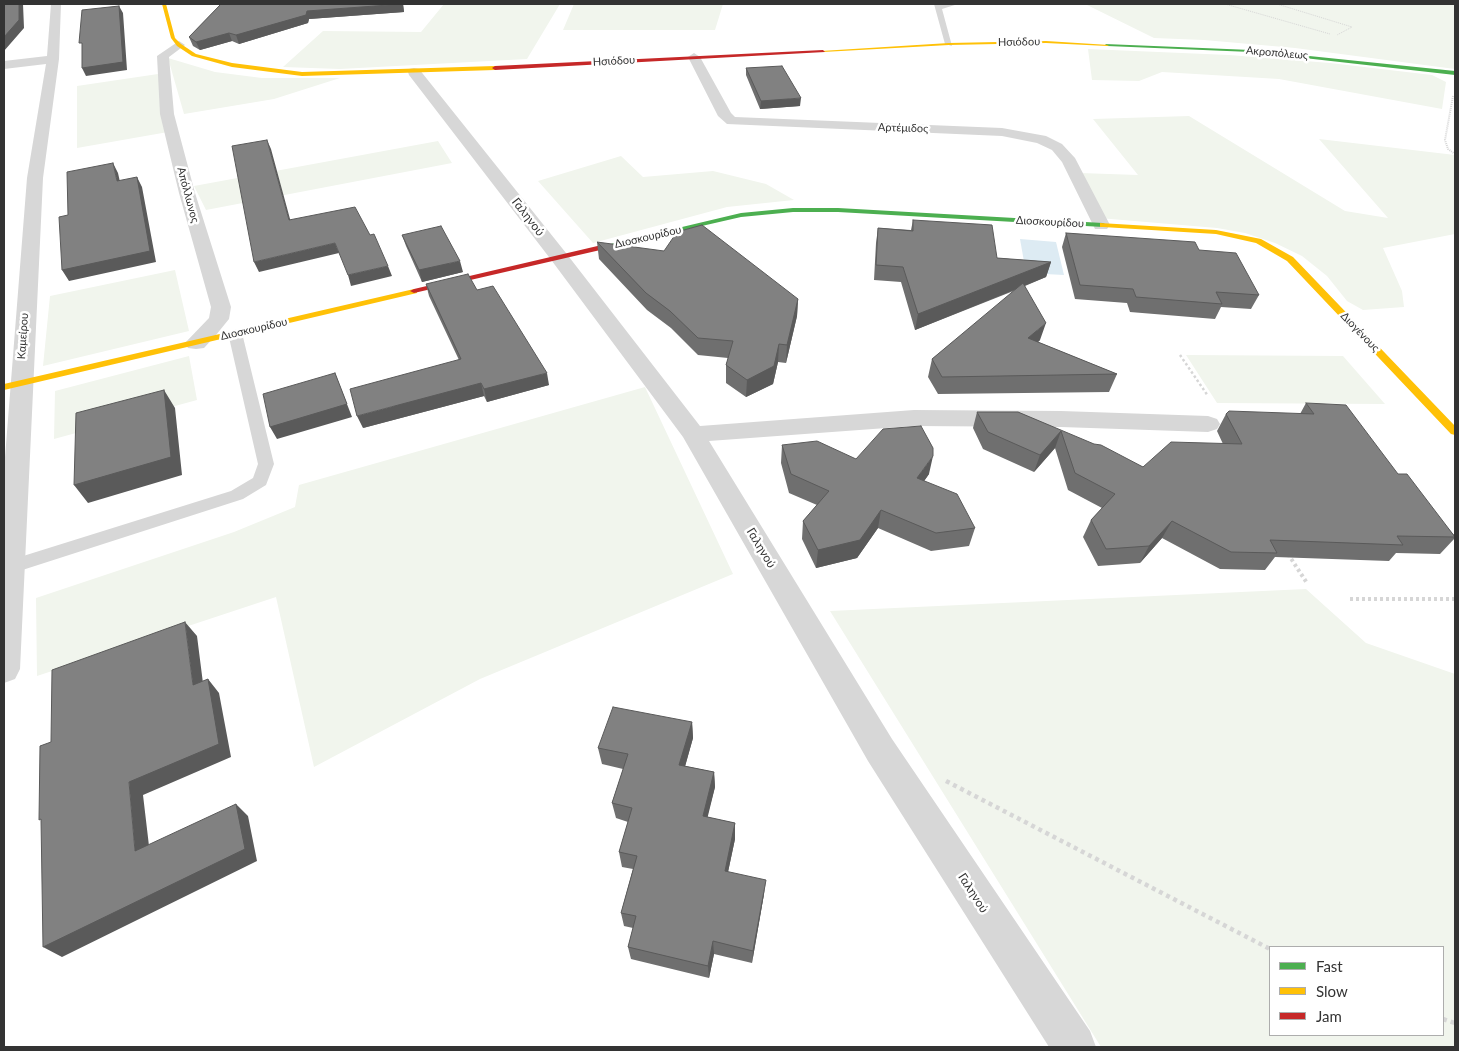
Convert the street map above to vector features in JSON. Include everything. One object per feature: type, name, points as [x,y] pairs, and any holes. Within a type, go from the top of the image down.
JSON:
[{"type":"street","name":"Καμείρου","points":[[4,669],[10,567],[12,385],[35,178],[53,59],[56,4]]},
{"type":"street","points":[[164,4],[173,38],[179,45]]},
{"type":"street","name":"Ησιόδου","points":[[179,45],[194,55],[211,60],[281,72],[326,74],[414,72],[949,44],[1099,43]]},
{"type":"street","name":"Ακροπόλεως","points":[[1099,43],[1289,54],[1455,72]]},
{"type":"street","name":"Απόλλωνος","points":[[179,45],[163,56],[167,114],[187,193],[221,307],[219,319],[196,343]]},
{"type":"street","name":"Αρτέμιδος","points":[[694,57],[725,116],[732,121],[1002,132],[1041,140],[1057,148],[1069,161],[1101,226]]},
{"type":"street","points":[[4,65],[53,59]]},
{"type":"street","name":"Γαληνού","points":[[414,72],[559,257],[694,434],[880,750],[1074,1047]]},
{"type":"street","name":"Διοσκουρίδου","points":[[12,385],[741,215],[793,210],[838,210],[1216,232],[1258,241]]},
{"type":"street","name":"Διογένους","points":[[1258,241],[1290,259],[1455,432]]},
{"type":"street","points":[[694,434],[914,418],[1061,418],[1208,424]]},
{"type":"lane","points":[[949,44],[937,6],[955,4]]},
{"type":"lane","points":[[10,567],[237,496],[260,481],[266,464],[235,333]]},
{"type":"path","points":[[1277,4],[1348,24],[1352,27],[1336,35]]},
{"type":"path","points":[[1454,95],[1445,140],[1448,149],[1455,154]]},
{"type":"path","points":[[1180,355],[1210,400],[1208,424]]},
{"type":"path","points":[[1286,551],[1307,583]]},
{"type":"path","points":[[1350,599],[1455,599]]},
{"type":"path","points":[[941,779],[1269,948]]},
{"type":"shaded area","points":[[444,4],[560,4],[527,59],[340,69],[283,67],[323,31],[421,32]]},
{"type":"shaded area","points":[[574,4],[723,4],[715,30],[563,30]]},
{"type":"shaded area","points":[[1085,4],[1455,4],[1455,69],[1295,48],[1204,40],[1154,38]]},
{"type":"shaded area","points":[[1088,49],[1229,55],[1330,63],[1432,75],[1446,82],[1442,109],[1279,79],[1162,72],[1139,81],[1092,80]]},
{"type":"shaded area","points":[[168,58],[215,72],[262,78],[340,78],[274,99],[184,114]]},
{"type":"shaded area","points":[[158,74],[168,132],[77,148],[77,86]]},
{"type":"shaded area","points":[[1189,116],[1345,211],[1388,218],[1319,139],[1455,155],[1455,234],[1383,248],[1402,291],[1404,307],[1363,310],[1347,301],[1327,276],[1302,256],[1275,243],[1245,233],[1217,228],[1099,218],[1080,173],[1138,175],[1093,119]]},
{"type":"shaded area","points":[[438,141],[452,163],[206,210],[194,186]]},
{"type":"shaded area","points":[[621,156],[643,177],[713,171],[766,184],[794,200],[727,207],[593,243],[538,181]]},
{"type":"shaded area","points":[[1020,239],[1056,242],[1064,275],[1026,273]]},
{"type":"shaded area","points":[[175,270],[189,331],[43,366],[50,296]]},
{"type":"shaded area","points":[[1186,355],[1343,356],[1385,404],[1217,403]]},
{"type":"shaded area","points":[[189,356],[197,400],[54,439],[55,391]]},
{"type":"shaded area","points":[[645,387],[733,574],[480,679],[314,767],[276,597],[37,676],[36,598],[234,532],[295,507],[299,485]]},
{"type":"shaded area","points":[[1306,589],[1366,643],[1455,674],[1455,1047],[1101,1047],[830,611]]},
{"type":"building","points":[[4,4],[19,4],[19,20],[4,37]]},
{"type":"building","points":[[221,4],[402,4],[307,11],[306,15],[236,35],[229,33],[196,42],[189,37]]},
{"type":"building","points":[[119,6],[123,62],[82,68],[82,43],[79,43],[82,10]]},
{"type":"building","points":[[782,66],[801,98],[761,101],[746,68]]},
{"type":"building","points":[[267,140],[289,220],[355,207],[370,235],[374,234],[388,266],[348,275],[335,243],[254,262],[232,146]]},
{"type":"building","points":[[113,163],[117,181],[137,177],[150,251],[62,270],[59,217],[68,215],[67,172]]},
{"type":"building","points":[[913,220],[992,225],[997,258],[1051,262],[918,314],[903,267],[876,265],[878,228],[913,231]]},
{"type":"building","points":[[702,225],[798,299],[787,345],[779,344],[774,366],[747,380],[726,365],[733,341],[698,338],[670,311],[646,293],[597,242],[664,251],[677,232]]},
{"type":"building","points":[[441,226],[460,261],[419,270],[402,235]]},
{"type":"building","points":[[1066,233],[1195,242],[1199,250],[1236,253],[1259,295],[1216,292],[1222,304],[1136,297],[1133,289],[1080,285]]},
{"type":"building","points":[[468,274],[477,290],[493,286],[547,373],[484,389],[481,383],[357,416],[350,389],[461,359],[426,284]]},
{"type":"building","points":[[1023,283],[1046,323],[1028,338],[1117,374],[942,377],[932,359]]},
{"type":"building","points":[[335,373],[347,404],[270,427],[263,394]]},
{"type":"building","points":[[164,390],[171,457],[74,485],[76,413]]},
{"type":"building","points":[[1306,403],[1346,405],[1398,474],[1407,474],[1455,537],[1397,536],[1403,545],[1270,540],[1277,553],[1231,552],[1172,521],[1149,546],[1106,549],[1091,520],[1115,494],[1075,473],[1061,431],[1040,455],[988,432],[977,412],[1018,412],[1094,444],[1101,445],[1143,467],[1171,442],[1242,444],[1226,414],[1229,411],[1314,414]]},
{"type":"building","points":[[921,426],[933,448],[933,456],[917,478],[957,494],[975,528],[936,533],[881,510],[860,540],[818,550],[803,521],[829,491],[791,474],[782,445],[817,441],[856,459],[883,429]]},
{"type":"building","points":[[185,622],[193,685],[208,679],[219,744],[129,782],[135,851],[236,804],[245,849],[43,947],[41,819],[39,820],[40,746],[51,742],[52,670]]},
{"type":"building","points":[[613,707],[692,722],[679,765],[714,772],[703,816],[735,823],[725,871],[766,880],[753,951],[713,941],[708,966],[628,947],[636,916],[621,913],[637,856],[619,852],[632,808],[612,803],[628,754],[598,748]]},
{"type":"traffic: fast","points":[[1107,45],[1251,51],[1455,73]]},
{"type":"traffic: fast","points":[[606,246],[741,215],[793,210],[838,210],[1103,225]]},
{"type":"traffic: slow","points":[[164,4],[173,38],[179,45],[194,55],[232,65],[302,74],[495,68]]},
{"type":"traffic: slow","points":[[823,51],[949,44],[1046,42],[1107,45]]},
{"type":"traffic: slow","points":[[1103,225],[1216,232],[1258,241],[1290,259],[1455,432]]},
{"type":"traffic: slow","points":[[4,387],[414,291]]},
{"type":"traffic: jam","points":[[495,68],[823,51]]},
{"type":"traffic: jam","points":[[414,291],[606,246]]}]
